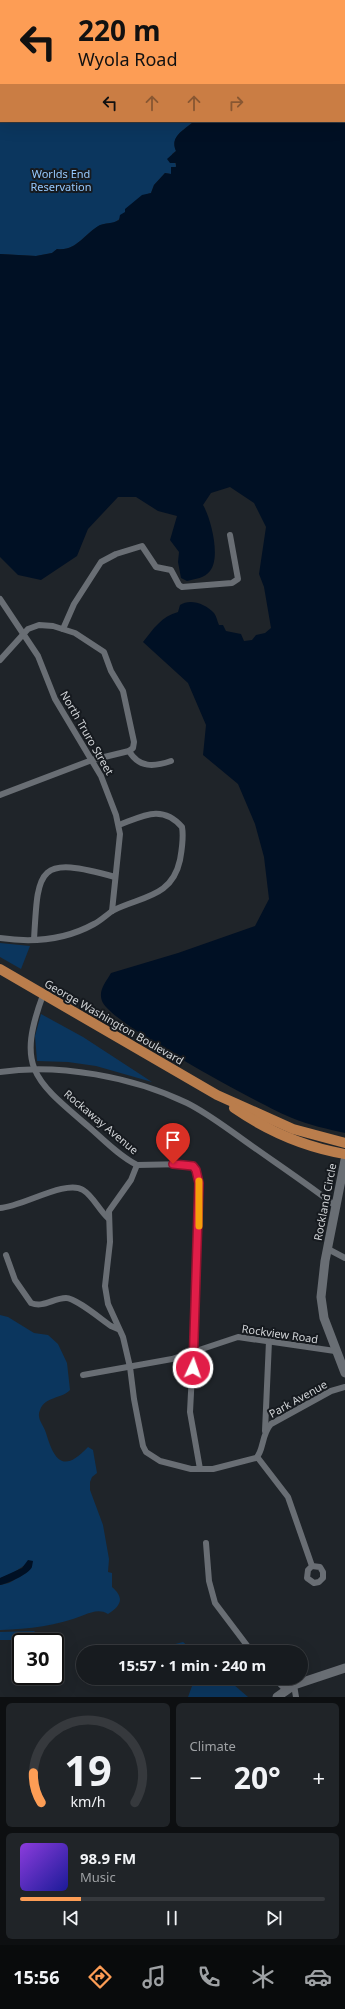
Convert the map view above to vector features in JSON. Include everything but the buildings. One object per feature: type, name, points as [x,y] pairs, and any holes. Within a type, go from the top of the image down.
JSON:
[{"type":"main road","name":"George Washington Boulevard","points":[[0,969],[217,1095],[287,1127],[345,1143]]},
{"type":"main road","name":"George Washington Boulevard","points":[[217,1095],[247,1117],[290,1140],[345,1154]]},
{"type":"street","points":[[63,629],[74,604],[101,562],[116,554],[142,546],[156,566],[170,569],[173,572],[179,585],[182,587],[232,583],[238,579],[230,535]]},
{"type":"street","name":"North Truro Street","points":[[0,599],[38,656],[55,699],[92,760],[109,792],[119,825],[119,849],[112,911]]},
{"type":"street","points":[[0,660],[28,630],[39,625],[63,629],[84,638],[104,652],[111,671],[123,691],[134,742],[134,748],[129,751],[92,760],[0,795]]},
{"type":"street","points":[[129,751],[133,758],[145,765],[160,764],[171,761]]},
{"type":"street","points":[[0,938],[34,940],[67,937],[95,924],[112,911],[158,893],[171,883],[178,870],[184,836],[182,827],[175,819],[163,814],[150,814],[119,825]]},
{"type":"street","points":[[34,940],[37,891],[43,875],[49,870],[63,866],[115,877]]},
{"type":"street","name":"Rockaway Avenue","points":[[43,995],[30,1035],[30,1046],[34,1069],[46,1088],[116,1151],[137,1165],[131,1180],[109,1210],[108,1218],[110,1242],[105,1278],[105,1294],[118,1329],[123,1337],[130,1367],[134,1399],[144,1450],[150,1455],[165,1462],[186,1468],[200,1469]]},
{"type":"street","points":[[0,1072],[34,1069],[72,1071],[110,1077],[177,1098],[211,1117],[337,1207]]},
{"type":"street","name":"Rockland Circle","points":[[345,1160],[323,1274],[321,1302],[324,1318],[335,1351],[345,1372]]},
{"type":"street","points":[[137,1165],[186,1164],[193,1166],[198,1176],[199,1212],[190,1419],[200,1469],[213,1469],[258,1458],[288,1497],[312,1566]]},
{"type":"street","points":[[0,1208],[24,1203],[60,1188],[73,1187],[84,1190],[108,1218]]},
{"type":"street","name":"Rockland Circle","points":[[328,1249],[345,1258]]},
{"type":"street","points":[[6,1255],[14,1280],[30,1303],[41,1305],[58,1300],[70,1299],[118,1329]]},
{"type":"street","name":"Rockview Road","points":[[83,1375],[172,1359],[194,1353],[238,1337],[335,1351]]},
{"type":"street","points":[[265,1431],[269,1341]]},
{"type":"street","name":"Park Avenue","points":[[258,1458],[265,1431],[271,1424],[331,1391],[345,1387]]},
{"type":"street","points":[[206,1543],[209,1581],[214,1603],[247,1645]]},
{"type":"street","points":[[308,1680],[345,1668]]},
{"type":"street","points":[[281,1685],[286,1690]]},
{"type":"street","points":[[277,1697],[294,1685],[296,1697]]},
{"type":"green space","name":"Worlds End Reservation","points":[[0,122],[193,122],[179,133],[175,141],[176,151],[172,154],[176,166],[171,174],[165,173],[154,185],[151,193],[137,201],[116,222],[103,224],[95,228],[70,248],[57,249],[52,253],[36,256],[0,254]]},
{"type":"green space","points":[[0,943],[30,946],[21,969],[0,957]]},
{"type":"green space","points":[[41,1014],[83,1037],[152,1082],[96,1066],[68,1062],[37,1061],[35,1036]]},
{"type":"green space","points":[[0,1315],[8,1317],[34,1333],[48,1335],[58,1344],[67,1363],[70,1390],[67,1393],[42,1405],[39,1416],[52,1450],[61,1460],[66,1462],[72,1460],[88,1447],[93,1450],[97,1473],[92,1477],[90,1482],[90,1490],[103,1525],[109,1559],[108,1572],[112,1573],[112,1587],[120,1598],[120,1602],[116,1608],[108,1614],[105,1612],[96,1612],[64,1622],[32,1628],[0,1630],[0,1585],[9,1583],[26,1573],[25,1565],[11,1574],[0,1578]]},
{"type":"green space","points":[[34,1631],[36,1633],[12,1633],[12,1640],[0,1640],[0,1632]]},
{"type":"green space","points":[[183,1642],[187,1645],[171,1645]]},
{"type":"green space","points":[[192,1685],[234,1685],[248,1697],[188,1697]]},
{"type":"shaded area","points":[[193,122],[345,122],[345,1133],[311,1125],[292,1118],[221,1082],[189,1064],[131,1027],[111,1012],[102,1001],[101,997],[103,986],[111,973],[178,953],[255,926],[269,899],[264,857],[255,824],[238,784],[203,755],[206,725],[188,683],[143,642],[154,628],[163,620],[178,612],[180,605],[188,602],[198,603],[207,607],[216,616],[219,625],[223,625],[226,631],[241,634],[244,641],[252,640],[256,635],[265,633],[271,628],[264,587],[259,574],[266,527],[254,503],[230,487],[211,493],[203,505],[212,528],[214,538],[215,557],[213,565],[210,571],[205,575],[200,578],[187,581],[181,578],[178,562],[179,552],[170,540],[177,516],[158,511],[136,497],[118,497],[88,529],[77,556],[41,580],[18,575],[0,557],[0,254],[36,256],[52,253],[57,249],[70,248],[100,225],[119,220],[120,215],[125,212],[125,209],[142,195],[151,193],[154,185],[165,173],[171,174],[171,167],[176,167],[176,163],[170,163],[167,159],[176,151],[174,146],[176,137]]},
{"type":"shaded area","points":[[28,1560],[33,1561],[32,1567],[27,1573],[8,1583],[0,1585],[0,1578],[22,1568]]},
{"type":"slow traffic","points":[[199,1181],[199,1226]]},
{"type":"route","points":[[173,1164],[186,1164],[193,1166],[196,1170],[199,1183],[193,1368]]}]
